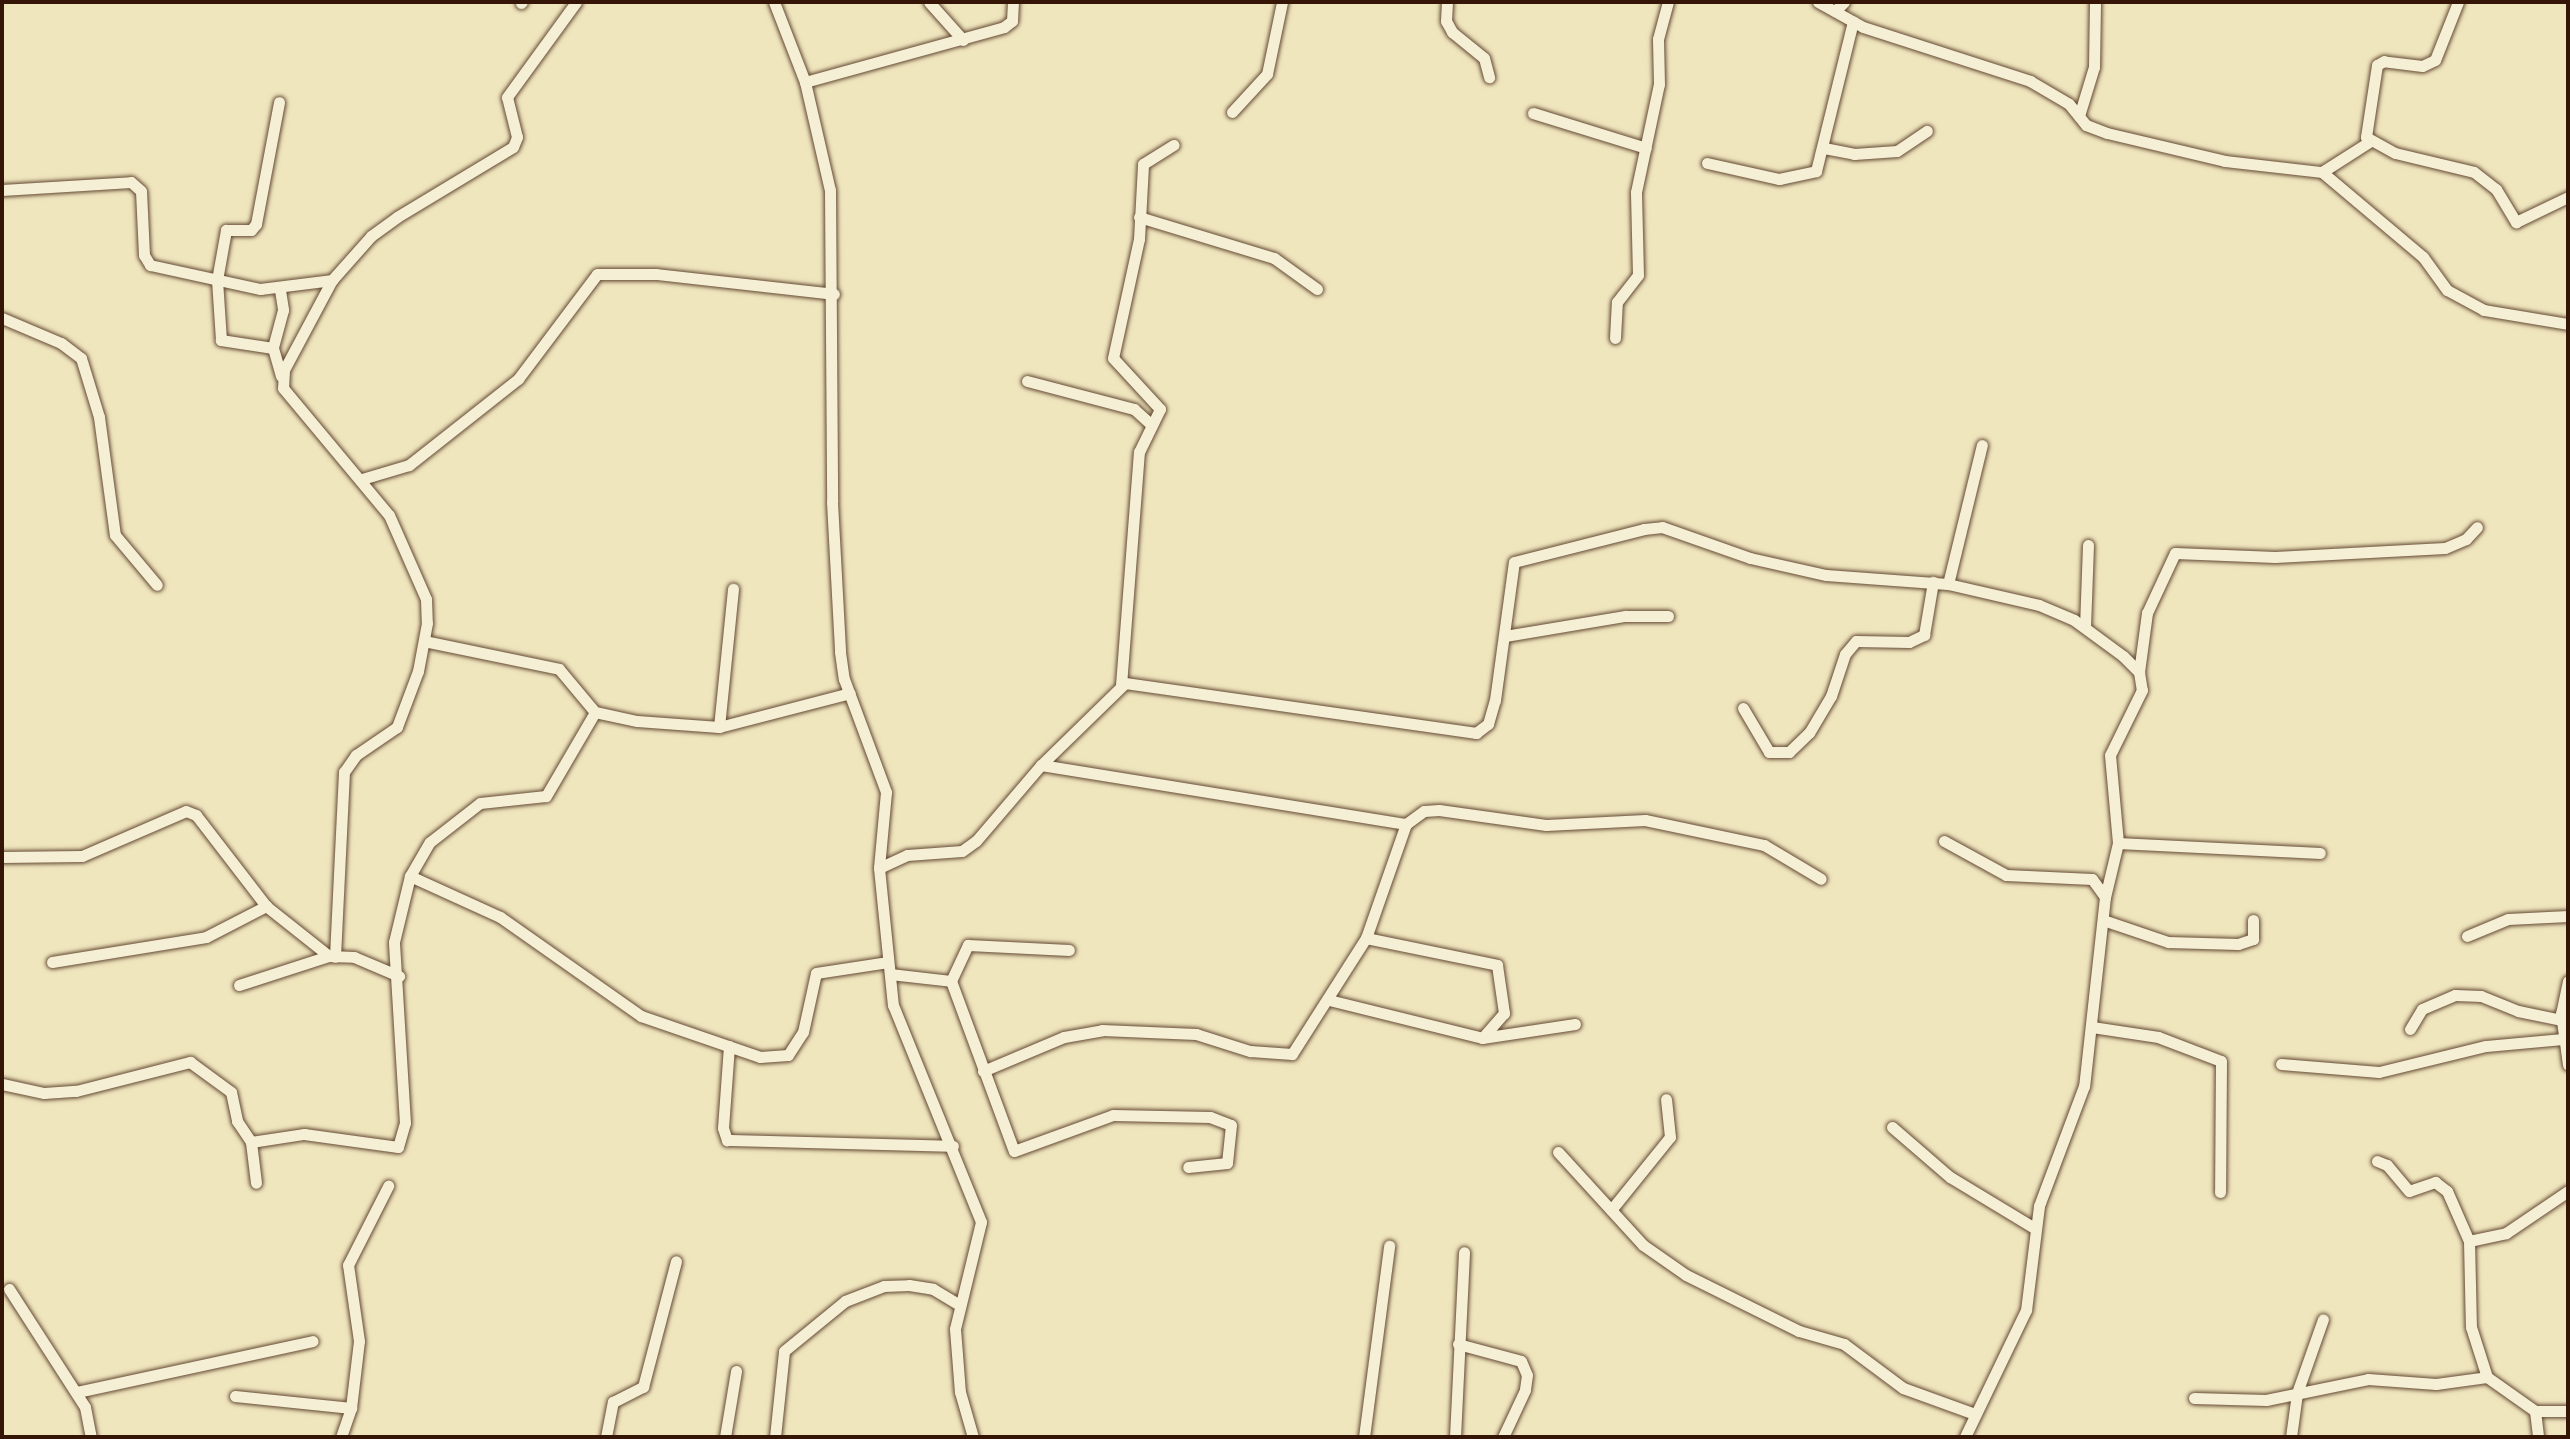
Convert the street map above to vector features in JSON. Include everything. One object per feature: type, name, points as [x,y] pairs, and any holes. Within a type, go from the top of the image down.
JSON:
[{"type":"street","points":[[282,380],[294,347],[332,280],[384,227],[513,147],[517,137],[507,97],[576,2]]},
{"type":"street","points":[[774,2],[805,82],[830,190],[834,294],[834,553],[840,652],[850,693],[886,792],[879,868],[893,1005],[975,1199],[982,1233],[955,1329],[960,1392],[973,1437]]},
{"type":"street","points":[[929,2],[963,40]]},
{"type":"street","points":[[805,82],[1004,27],[1012,21],[1013,2]]},
{"type":"street","points":[[1232,112],[1267,74],[1282,2]]},
{"type":"street","points":[[1447,2],[1446,21],[1452,32],[1484,58],[1489,77]]},
{"type":"street","points":[[1615,338],[1617,302],[1638,275],[1634,219],[1659,84],[1658,39],[1668,2]]},
{"type":"street","points":[[1818,2],[1840,6],[1853,22],[1916,41],[1955,60],[2030,81],[2056,94],[2079,116],[2107,133],[2214,159],[2322,172],[2423,257],[2444,287],[2459,298],[2484,310],[2568,324]]},
{"type":"street","points":[[2079,116],[2094,67],[2095,2]]},
{"type":"street","points":[[2369,142],[2364,130],[2377,65],[2384,61],[2422,66],[2435,60],[2458,2]]},
{"type":"street","points":[[1707,163],[1790,179],[1816,171],[1853,22]]},
{"type":"street","points":[[273,348],[221,340],[217,280],[226,230],[251,230],[256,224],[279,102]]},
{"type":"street","points":[[1533,113],[1646,148]]},
{"type":"street","points":[[1824,148],[1854,154],[1897,151],[1927,131]]},
{"type":"street","points":[[2322,172],[2369,142],[2474,172],[2496,189],[2516,222],[2568,197]]},
{"type":"street","points":[[879,868],[907,855],[962,851],[1041,765],[1121,685],[1137,460],[1159,404],[1113,363],[1139,217],[1143,164],[1174,145]]},
{"type":"street","points":[[2,190],[131,182],[141,191],[144,255],[150,265],[280,290],[332,280]]},
{"type":"street","points":[[1139,217],[1274,258],[1317,289]]},
{"type":"street","points":[[362,479],[409,465],[518,379],[597,274],[656,274],[834,294]]},
{"type":"street","points":[[280,290],[283,310],[273,348],[287,398],[362,479],[408,552],[426,599],[424,641],[397,727],[356,755],[344,772],[332,956]]},
{"type":"street","points":[[2,318],[61,343],[81,358],[99,417],[115,535],[157,585]]},
{"type":"street","points":[[1027,381],[1134,409],[1152,425]]},
{"type":"street","points":[[1948,584],[1982,445]]},
{"type":"street","points":[[1121,685],[1476,733],[1488,724],[1505,636],[1514,562],[1654,527],[1784,567],[1948,584],[2039,605],[2085,627],[2139,672]]},
{"type":"street","points":[[1965,1437],[2026,1310],[2039,1206],[2078,1107],[2092,1027],[2105,897],[2118,843],[2110,755],[2138,704],[2147,613],[2175,553],[2275,557],[2445,548],[2466,539],[2477,527]]},
{"type":"street","points":[[2085,627],[2088,545]]},
{"type":"street","points":[[1743,708],[1769,752],[1789,752],[1809,733],[1831,696],[1845,654],[1856,641],[1909,642],[1924,635],[1933,582]]},
{"type":"street","points":[[719,727],[733,589]]},
{"type":"street","points":[[1505,636],[1625,616],[1668,616]]},
{"type":"street","points":[[424,641],[559,669],[595,712],[719,727],[850,693]]},
{"type":"street","points":[[251,1142],[304,1134],[398,1147],[405,1123],[399,976],[394,942],[410,876],[430,842],[480,803],[546,796],[595,712]]},
{"type":"street","points":[[1041,765],[1406,824]]},
{"type":"street","points":[[983,1071],[1064,1037],[1102,1030],[1196,1034],[1282,1056],[1300,1047],[1366,938],[1406,824],[1424,811],[1439,810],[1546,825],[1645,820],[1764,845],[1821,879]]},
{"type":"street","points":[[2,857],[82,856],[186,811],[196,815],[266,906],[332,956]]},
{"type":"street","points":[[1944,841],[2006,875],[2092,879],[2105,897]]},
{"type":"street","points":[[2118,843],[2320,853]]},
{"type":"street","points":[[410,876],[500,917],[641,1016],[775,1059],[788,1055],[803,1032],[816,973],[889,968],[951,981]]},
{"type":"street","points":[[52,962],[206,937],[266,906]]},
{"type":"street","points":[[2467,936],[2508,919],[2568,916]]},
{"type":"street","points":[[2103,920],[2168,942],[2238,944],[2253,939],[2253,920]]},
{"type":"street","points":[[1366,938],[1497,965],[1504,1013],[1482,1038]]},
{"type":"street","points":[[1069,950],[968,945],[951,981],[1014,1151],[1113,1115],[1210,1117],[1231,1125],[1227,1163],[1188,1167]]},
{"type":"street","points":[[239,985],[332,956],[354,957],[399,976]]},
{"type":"street","points":[[2568,981],[2562,1020],[2568,1065]]},
{"type":"street","points":[[2410,1029],[2422,1009],[2455,995],[2481,996],[2518,1011],[2562,1020]]},
{"type":"street","points":[[1329,1000],[1482,1038],[1575,1024]]},
{"type":"street","points":[[2092,1027],[2158,1037],[2221,1061],[2220,1192]]},
{"type":"street","points":[[2281,1064],[2379,1072],[2458,1051],[2563,1039]]},
{"type":"street","points":[[729,1046],[723,1128],[727,1140],[953,1146]]},
{"type":"street","points":[[2,1084],[44,1093],[76,1091],[190,1062],[231,1092],[237,1121],[251,1142],[256,1183]]},
{"type":"street","points":[[1611,1210],[1670,1137],[1666,1099]]},
{"type":"street","points":[[1892,1127],[1950,1177],[2036,1229]]},
{"type":"street","points":[[1558,1152],[1643,1245],[1686,1275],[1808,1335],[1844,1344],[1903,1388],[1975,1414]]},
{"type":"street","points":[[2377,1161],[2387,1165],[2409,1191],[2440,1183],[2469,1241],[2471,1327],[2487,1377],[2535,1411],[2568,1411]]},
{"type":"street","points":[[341,1437],[351,1408],[359,1341],[348,1265],[388,1186]]},
{"type":"street","points":[[2469,1241],[2506,1233],[2568,1191]]},
{"type":"street","points":[[1364,1437],[1389,1246]]},
{"type":"street","points":[[1455,1437],[1464,1252]]},
{"type":"street","points":[[606,1437],[613,1402],[643,1387],[676,1261]]},
{"type":"street","points":[[775,1437],[784,1351],[845,1301],[884,1286],[909,1285],[933,1289],[960,1305]]},
{"type":"street","points":[[9,1289],[77,1392],[91,1437]]},
{"type":"street","points":[[2291,1437],[2297,1393],[2323,1319]]},
{"type":"street","points":[[77,1392],[313,1341]]},
{"type":"street","points":[[1458,1344],[1521,1361],[1527,1375],[1525,1390],[1503,1437]]},
{"type":"street","points":[[725,1437],[736,1371]]},
{"type":"street","points":[[2194,1398],[2266,1400],[2368,1379],[2436,1384],[2487,1377]]},
{"type":"street","points":[[235,1396],[351,1408]]},
{"type":"street","points":[[2535,1411],[2538,1437]]}]
